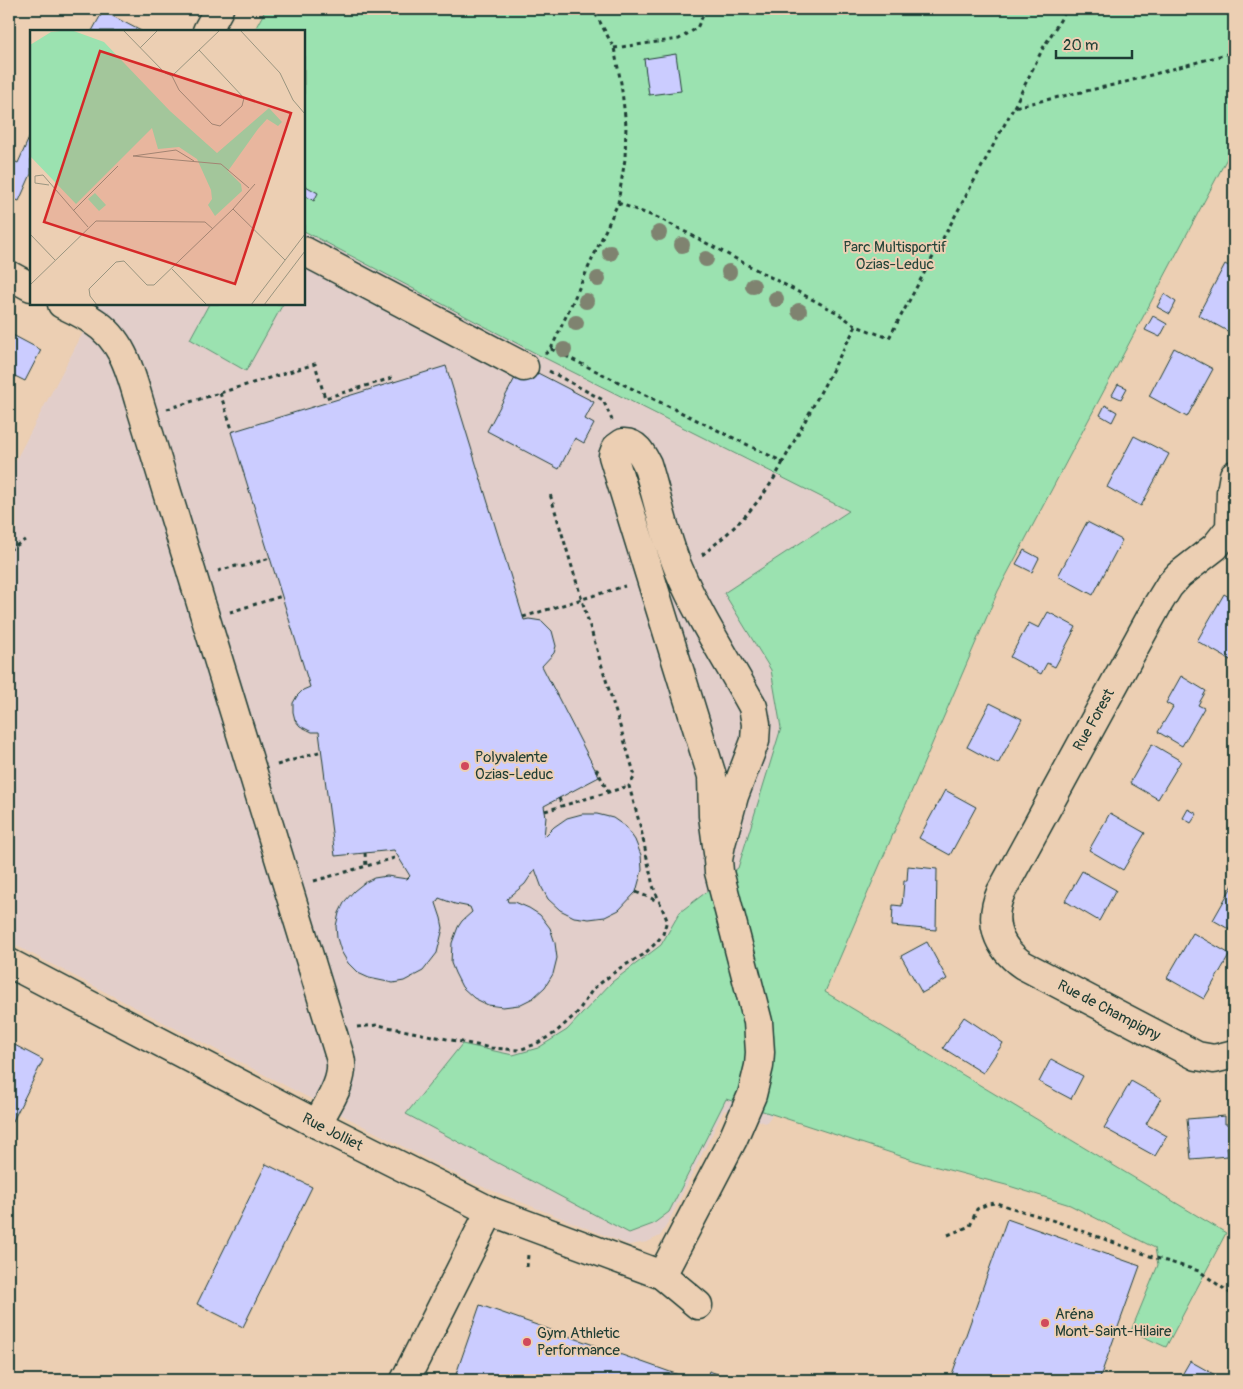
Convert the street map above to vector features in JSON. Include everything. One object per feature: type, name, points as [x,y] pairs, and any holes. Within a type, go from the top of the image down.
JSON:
[{"type":"street","points":[[208,30],[219,9]]},
{"type":"street","points":[[305,252],[534,368]]},
{"type":"street","points":[[9,276],[30,286]]},
{"type":"street","points":[[64,305],[100,326],[116,342],[127,362],[341,1062],[339,1078],[317,1124]]},
{"type":"street","points":[[662,1275],[733,1139],[752,1095],[759,1066],[760,1052],[758,1022],[719,872],[712,776],[613,456],[619,445],[626,443],[634,445],[647,464],[666,536],[679,569],[691,596],[753,707],[756,724],[755,741],[734,796],[718,853]]},
{"type":"street","name":"Rue Forest","points":[[997,934],[995,917],[997,900],[1158,604],[1179,575],[1215,547],[1232,530],[1231,492],[1234,475]]},
{"type":"street","name":"Rue de Champigny","points":[[997,934],[1004,949],[1023,965],[1189,1053],[1214,1059],[1234,1054]]},
{"type":"street","name":"Rue Jolliet","points":[[9,963],[317,1124],[490,1211],[662,1275],[698,1305]]},
{"type":"street","points":[[405,1380],[490,1211]]},
{"type":"path","points":[[593,9],[614,48],[621,83],[626,125],[625,159],[618,203],[551,349],[783,462]]},
{"type":"path","points":[[614,48],[679,40],[697,28],[706,9]]},
{"type":"path","points":[[618,203],[661,219],[836,312],[856,326],[889,338],[1014,108],[1043,48],[1067,9]]},
{"type":"path","points":[[1014,108],[1234,52]]},
{"type":"path","points":[[679,569],[691,564],[710,549],[741,520],[767,490],[856,326]]},
{"type":"path","points":[[164,410],[315,364],[327,403]]},
{"type":"path","points":[[534,368],[603,400]]},
{"type":"path","points":[[325,398],[392,378],[394,382]]},
{"type":"path","points":[[220,393],[233,432]]},
{"type":"path","points":[[546,811],[629,786],[635,776],[550,494]]},
{"type":"path","points":[[9,550],[25,540]]},
{"type":"path","points":[[214,572],[236,566],[241,567],[270,558]]},
{"type":"path","points":[[227,613],[282,596]]},
{"type":"path","points":[[523,617],[582,600]]},
{"type":"path","points":[[274,766],[322,751]]},
{"type":"path","points":[[595,770],[597,770],[608,792]]},
{"type":"path","points":[[354,1028],[378,1025],[491,1048],[510,1050],[527,1048],[563,1027],[577,1013],[593,989],[620,968],[643,955],[657,942],[663,934],[667,920],[653,886],[640,825],[629,786]]},
{"type":"path","points":[[559,798],[562,806]]},
{"type":"path","points":[[365,853],[366,866]]},
{"type":"path","points":[[310,883],[398,857]]},
{"type":"path","points":[[636,892],[660,902]]},
{"type":"path","points":[[948,1236],[970,1226],[977,1209],[996,1202],[1058,1222],[1150,1256],[1199,1270],[1234,1296]]},
{"type":"shaded area","name":"Polyvalente Ozias-Leduc","points":[[305,232],[539,355],[849,511],[998,591],[773,1114],[766,1123],[724,1110],[660,1236],[647,1242],[629,1245],[473,1183],[9,942],[9,473],[97,305],[305,305]]},
{"type":"green space","name":"Parc Multisportif Ozias-Leduc","points":[[266,9],[1234,9],[1234,145],[998,591],[825,992],[1226,1233],[1166,1347],[1131,1331],[1158,1265],[1155,1248],[1070,1205],[1006,1185],[922,1163],[726,1099],[669,1212],[653,1224],[629,1233],[406,1114],[462,1044],[513,1055],[538,1048],[567,1030],[612,982],[661,945],[680,912],[738,868],[781,728],[771,670],[724,593],[849,511],[539,355],[305,232],[305,30],[255,30]]},
{"type":"green space","points":[[208,305],[282,305],[246,371],[190,339]]},
{"type":"building","points":[[103,11],[139,30],[93,30]]},
{"type":"building","points":[[676,54],[681,91],[649,95],[644,59]]},
{"type":"building","points":[[30,138],[30,176],[19,201],[9,197],[9,159],[18,163]]},
{"type":"building","points":[[305,186],[318,193],[314,201],[305,196]]},
{"type":"building","points":[[1225,264],[1234,269],[1233,334],[1198,315]]},
{"type":"building","points":[[1164,294],[1176,302],[1170,314],[1157,307]]},
{"type":"building","points":[[1153,316],[1167,324],[1160,337],[1145,330]]},
{"type":"building","points":[[9,333],[41,350],[25,381],[9,373]]},
{"type":"building","points":[[1174,348],[1213,369],[1187,417],[1149,396]]},
{"type":"building","points":[[446,366],[524,620],[542,621],[552,631],[556,646],[554,653],[542,666],[599,777],[544,806],[546,817],[544,837],[567,818],[582,814],[597,814],[613,818],[626,827],[635,840],[641,855],[642,870],[636,892],[619,910],[605,917],[589,919],[574,917],[560,910],[548,899],[535,869],[525,884],[507,899],[508,902],[515,902],[540,915],[550,928],[557,958],[553,974],[545,987],[533,998],[519,1005],[503,1007],[488,1005],[474,998],[462,987],[451,963],[452,943],[458,927],[472,912],[470,907],[439,898],[436,903],[443,928],[437,953],[423,971],[404,981],[393,983],[369,978],[358,973],[348,963],[341,951],[336,926],[339,913],[345,901],[354,891],[374,878],[387,876],[407,879],[410,876],[394,850],[335,856],[319,732],[312,732],[300,726],[295,720],[293,712],[293,703],[297,696],[303,690],[310,687],[231,432]]},
{"type":"building","points":[[532,370],[594,402],[585,419],[594,424],[584,443],[575,438],[559,469],[487,431],[516,376],[526,381]]},
{"type":"building","points":[[1118,384],[1127,388],[1121,399],[1112,395]]},
{"type":"building","points":[[1105,405],[1117,412],[1112,422],[1100,415]]},
{"type":"building","points":[[1134,436],[1169,454],[1141,506],[1107,487]]},
{"type":"building","points":[[1087,522],[1122,540],[1093,595],[1058,576]]},
{"type":"building","points":[[1024,550],[1039,558],[1032,572],[1016,564]]},
{"type":"building","points":[[1224,594],[1234,600],[1234,658],[1232,661],[1197,641]]},
{"type":"building","points":[[1048,612],[1076,627],[1055,667],[1047,663],[1041,674],[1010,657],[1029,623],[1039,628]]},
{"type":"building","points":[[1181,676],[1206,691],[1198,705],[1204,708],[1182,746],[1158,732],[1173,707],[1166,703]]},
{"type":"building","points":[[990,703],[1022,719],[998,764],[967,747]]},
{"type":"building","points":[[1152,744],[1181,761],[1158,799],[1130,783]]},
{"type":"building","points":[[945,790],[976,807],[950,855],[919,838]]},
{"type":"building","points":[[1188,809],[1197,814],[1191,823],[1183,818]]},
{"type":"building","points":[[1110,813],[1145,833],[1123,870],[1089,850]]},
{"type":"building","points":[[908,866],[937,869],[936,930],[892,926],[893,905],[902,906],[904,881],[907,881]]},
{"type":"building","points":[[1082,871],[1116,890],[1099,921],[1065,901]]},
{"type":"building","points":[[1234,883],[1234,932],[1213,920]]},
{"type":"building","points":[[1193,933],[1230,954],[1204,999],[1167,978]]},
{"type":"building","points":[[927,942],[947,979],[922,993],[901,956]]},
{"type":"building","points":[[964,1017],[1003,1043],[983,1073],[943,1048]]},
{"type":"building","points":[[9,1042],[43,1060],[9,1129]]},
{"type":"building","points":[[1051,1059],[1083,1076],[1071,1099],[1039,1082]]},
{"type":"building","points":[[1131,1081],[1161,1098],[1146,1124],[1167,1136],[1155,1156],[1104,1128]]},
{"type":"building","points":[[1225,1116],[1225,1124],[1234,1124],[1234,1147],[1227,1147],[1228,1156],[1191,1159],[1187,1119]]},
{"type":"building","points":[[266,1164],[312,1187],[243,1327],[197,1304]]},
{"type":"building","name":"Aréna Mont-Saint-Hilaire","points":[[1007,1219],[1140,1266],[1099,1380],[950,1380]]},
{"type":"building","name":"Gym Athletic Performance","points":[[480,1305],[693,1380],[454,1380]]},
{"type":"building","points":[[1190,1361],[1224,1380],[1179,1380]]},
{"type":"building","points":[[709,1371],[735,1380],[706,1380]]},
{"type":"place","name":"Polyvalente Ozias-Leduc","points":[[465,766]]},
{"type":"place","name":"Aréna Mont-Saint-Hilaire","points":[[1045,1323]]},
{"type":"place","name":"Gym Athletic Performance","points":[[527,1342]]}]
